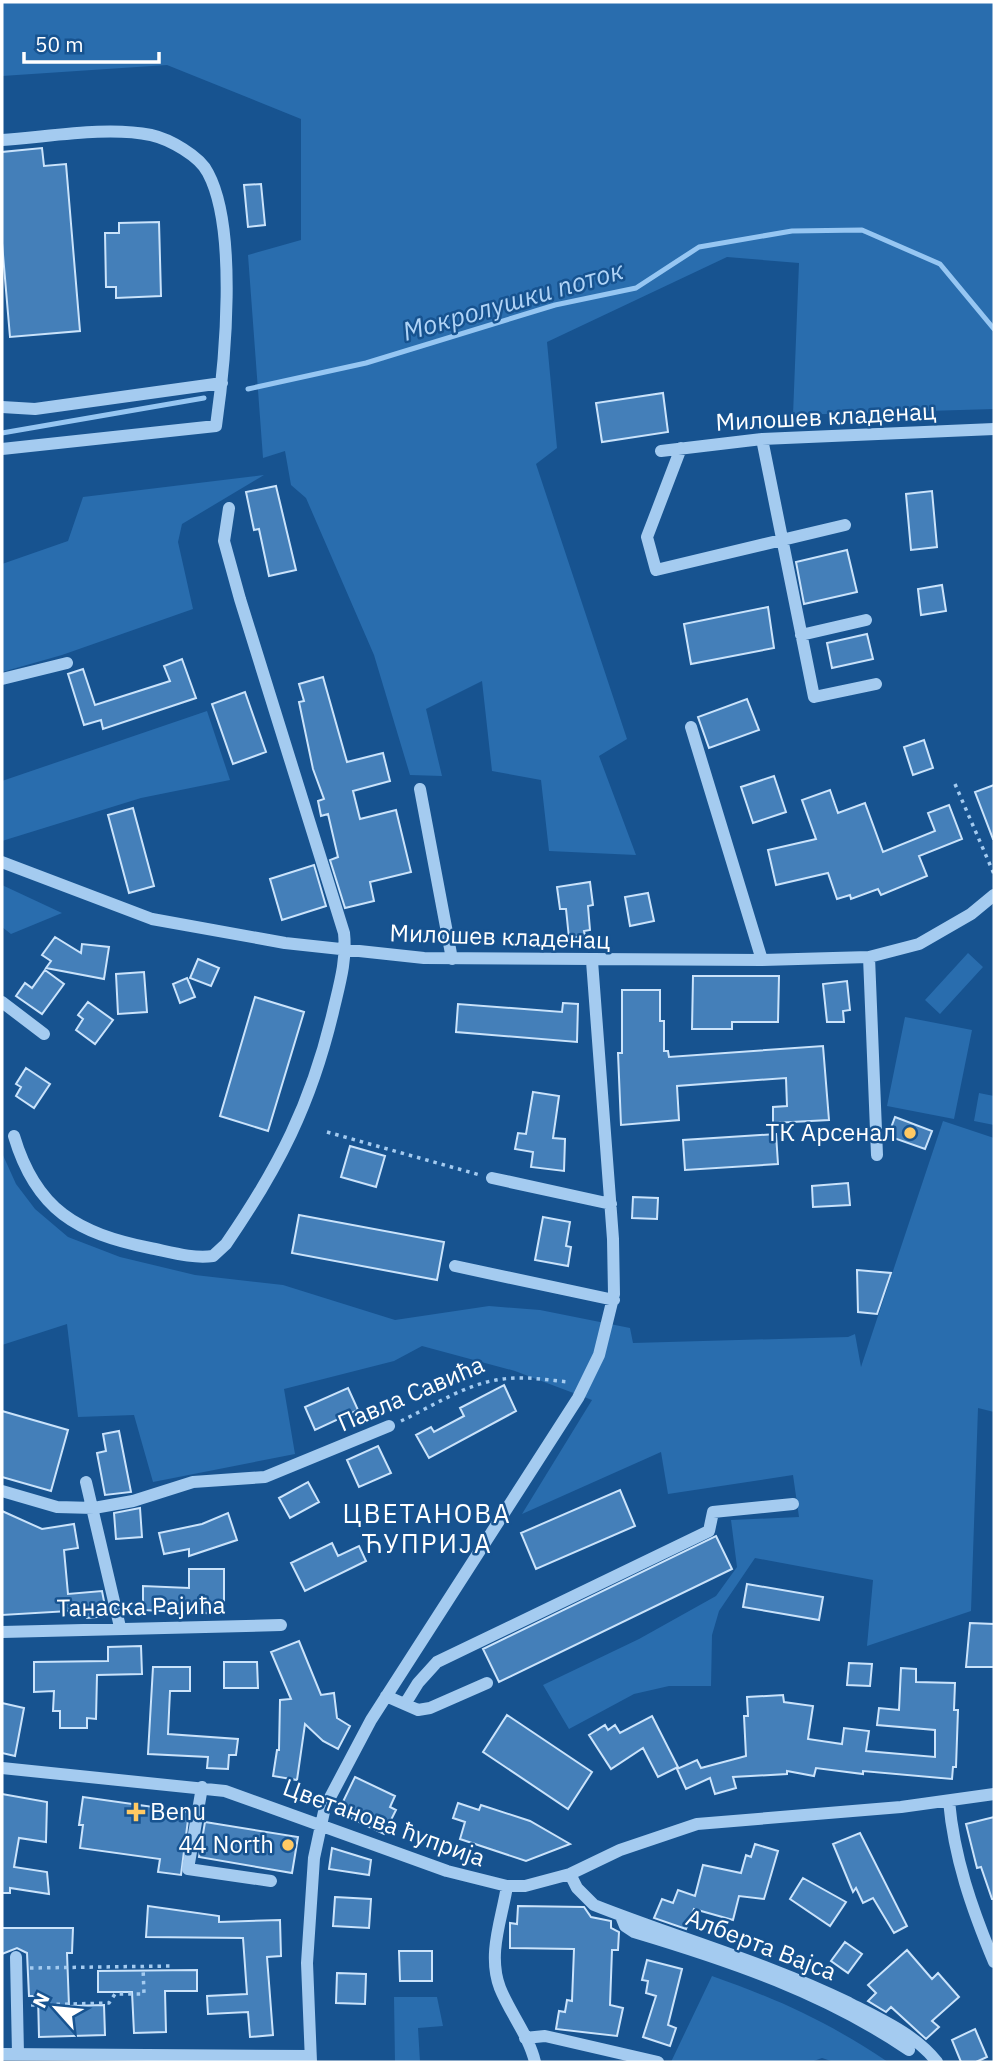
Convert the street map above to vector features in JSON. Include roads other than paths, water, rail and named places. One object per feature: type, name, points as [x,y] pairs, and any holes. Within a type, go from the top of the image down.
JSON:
[{"type":"street","points":[[2,141],[95,133],[152,135],[177,145],[207,169],[220,200],[225,265],[222,383],[216,426],[2,449]]},
{"type":"street","points":[[2,407],[35,410],[222,383]]},
{"type":"street","name":"Милошев кладенац","points":[[661,451],[762,439],[994,429]]},
{"type":"street","points":[[762,439],[814,697],[876,684]]},
{"type":"street","points":[[681,449],[647,537],[656,570],[845,525]]},
{"type":"street","points":[[14,1136],[22,1164],[35,1186],[50,1205],[74,1223],[115,1241],[205,1257],[219,1252],[283,1156],[299,1122],[322,1058],[346,951],[344,933],[224,541],[229,508]]},
{"type":"street","points":[[801,635],[866,620]]},
{"type":"street","points":[[2,679],[66,663]]},
{"type":"street","points":[[691,727],[762,961]]},
{"type":"street","points":[[420,789],[452,959]]},
{"type":"street","name":"Милошев кладенац","points":[[2,862],[152,919],[263,940],[346,951],[452,959],[762,961],[869,957],[919,944],[971,914],[994,895]]},
{"type":"street","points":[[869,957],[877,1155]]},
{"type":"street","points":[[2,2054],[310,2059],[307,1963],[314,1858],[320,1824],[341,1775],[386,1696],[585,1386],[599,1355],[614,1300],[611,1203],[592,961]]},
{"type":"street","points":[[2,1002],[44,1034]]},
{"type":"street","points":[[492,1178],[611,1203]]},
{"type":"street","points":[[455,1266],[614,1300]]},
{"type":"street","name":"Павла Савића","points":[[2,1490],[57,1507],[94,1508],[133,1501],[192,1482],[265,1478],[389,1426]]},
{"type":"street","points":[[86,1482],[120,1627]]},
{"type":"street","points":[[405,1704],[418,1683],[438,1662],[709,1531],[713,1511],[793,1504]]},
{"type":"street","name":"Танаска Рајића","points":[[2,1632],[281,1625]]},
{"type":"street","points":[[386,1696],[418,1710],[430,1708],[487,1683]]},
{"type":"street","name":"Цветанова ћуприја","points":[[2,1768],[202,1787],[237,1794],[447,1871],[508,1886],[534,1884],[570,1874],[620,1850],[688,1826],[949,1801],[994,1794]]},
{"type":"street","points":[[202,1787],[188,1868],[271,1881]]},
{"type":"street","points":[[949,1801],[953,1837],[963,1880],[994,1962]]},
{"type":"street","name":"Алберта Вајса","points":[[570,1874],[584,1898],[621,1916],[777,1969],[901,2031],[937,2062]]},
{"type":"street","points":[[508,1886],[499,1924],[495,1964],[501,1990],[535,2062]]},
{"type":"street","points":[[621,1916],[625,1926],[634,1932],[710,1955],[801,1989],[862,2020],[909,2050]]},
{"type":"street","points":[[16,1963],[18,2054]]},
{"type":"street","points":[[525,2038],[545,2036],[658,2062]]},
{"type":"waterway","name":"Мокролушки поток","points":[[248,389],[366,363],[555,305],[636,288],[699,247],[792,231],[862,230],[940,264],[994,329]]},
{"type":"waterway","name":"Мокролушки поток","points":[[2,433],[204,398]]},
{"type":"place","name":"ТК Арсенал","points":[[910,1133]]},
{"type":"place","name":"Benu","points":[[136,1812]]},
{"type":"place","name":"44 North","points":[[288,1845]]},
{"type":"district","name":"ЦВЕТАНОВА ЋУПРИЈА","points":[[427,1529]]}]
